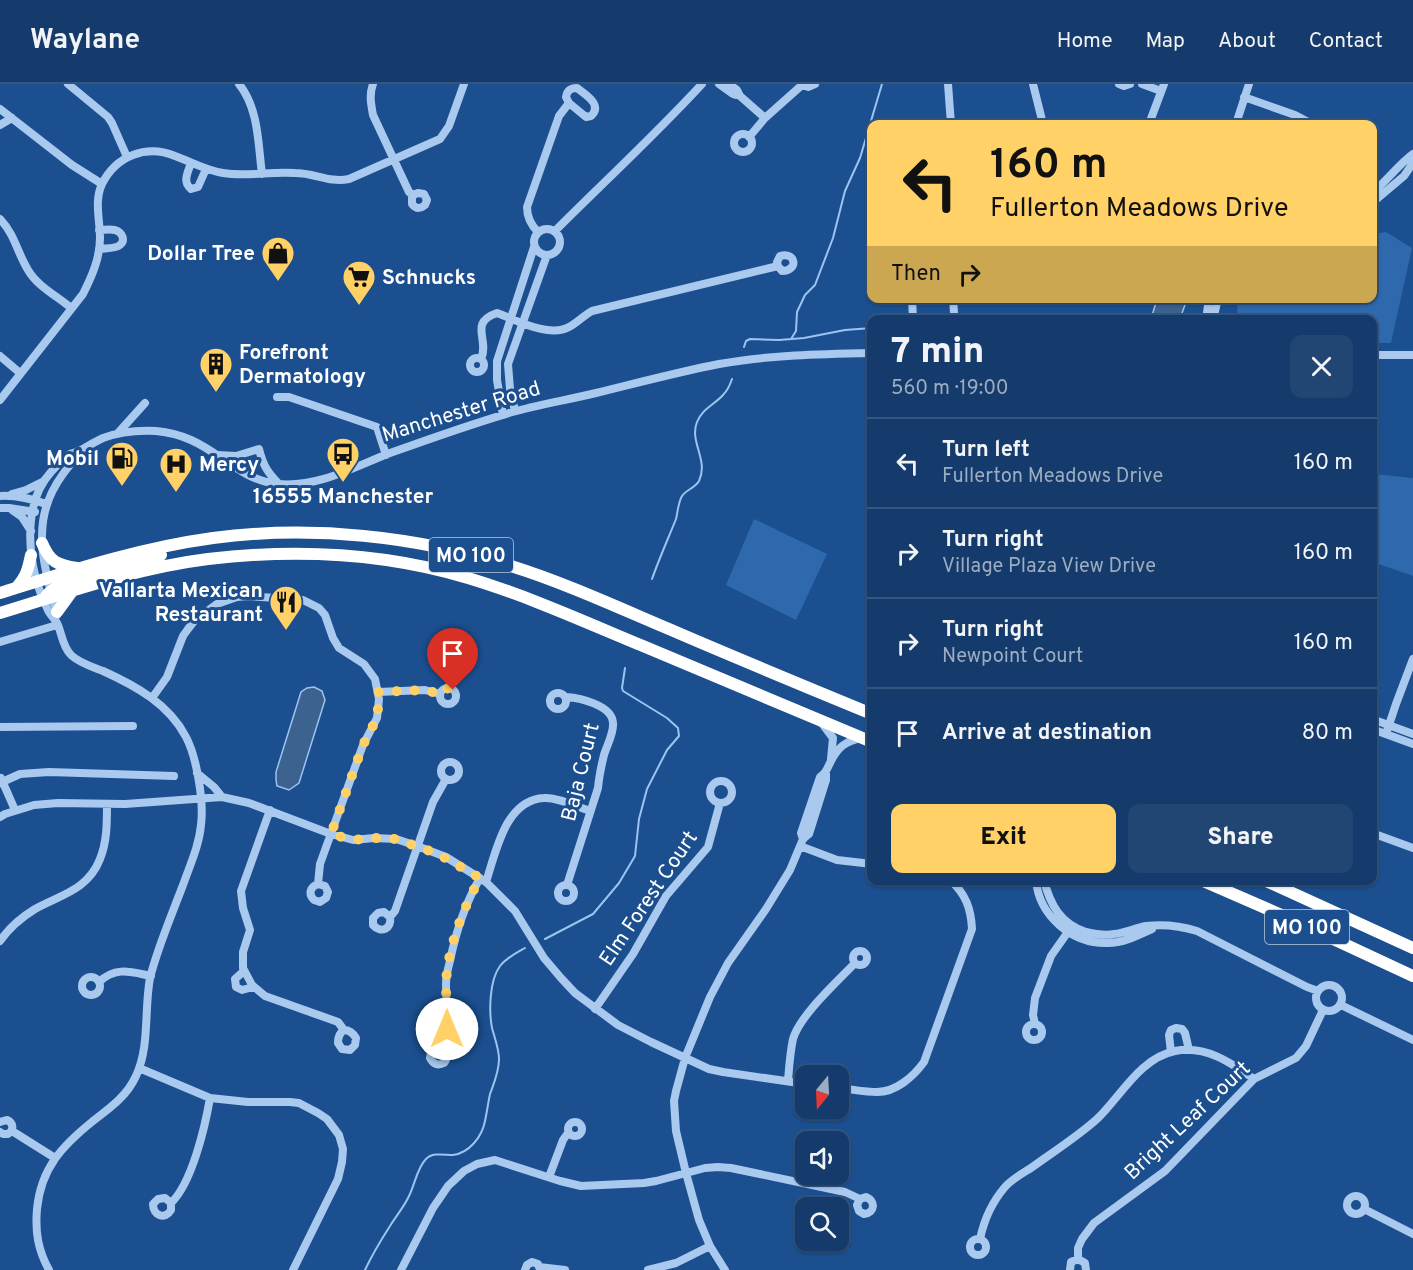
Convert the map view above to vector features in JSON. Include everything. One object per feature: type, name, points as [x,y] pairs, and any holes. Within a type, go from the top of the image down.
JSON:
[{"type":"highway","name":"MO 100","points":[[0,613],[46,589],[78,568],[142,551],[213,538],[270,533],[340,534],[444,548],[513,567],[579,591],[867,712]]},
{"type":"highway","points":[[46,589],[213,538]]},
{"type":"highway","points":[[42,543],[46,555],[52,561],[78,568]]},
{"type":"highway","points":[[15,589],[26,574],[31,555]]},
{"type":"highway","name":"MO 100","points":[[0,593],[15,589],[73,590],[173,564],[244,556],[315,555],[375,559],[406,564],[467,578],[533,601],[867,740]]},
{"type":"highway","points":[[57,619],[73,590]]},
{"type":"highway","name":"MO 100","points":[[1212,885],[1413,976]]},
{"type":"highway","name":"MO 100","points":[[1275,885],[1413,948]]},
{"type":"street","points":[[68,84],[108,117],[127,157]]},
{"type":"street","points":[[239,84],[248,96],[254,113],[262,174]]},
{"type":"street","points":[[373,84],[370,103],[373,115],[409,192],[413,195]]},
{"type":"street","points":[[0,400],[83,294],[90,281],[99,249],[98,202],[102,184],[118,162],[140,152],[158,152],[175,155],[206,169],[227,173],[296,173],[333,181],[349,179],[434,143],[445,134],[464,84]]},
{"type":"street","points":[[555,231],[702,84]]},
{"type":"street","points":[[720,84],[733,94],[740,96]]},
{"type":"street","points":[[729,84],[765,118]]},
{"type":"street","points":[[749,137],[765,118],[802,84],[808,87],[815,84]]},
{"type":"street","points":[[948,84],[951,120]]},
{"type":"street","points":[[1033,84],[1042,120]]},
{"type":"street","points":[[1119,84],[1124,86],[1130,84]]},
{"type":"street","points":[[1142,84],[1163,87],[1151,120]]},
{"type":"street","points":[[1237,120],[1249,84]]},
{"type":"street","points":[[1244,97],[1304,120]]},
{"type":"street","points":[[538,232],[528,217],[528,202],[559,116],[569,103]]},
{"type":"street","points":[[1,109],[72,165],[102,184]]},
{"type":"street","points":[[0,125],[12,118]]},
{"type":"street","points":[[1377,189],[1413,154]]},
{"type":"street","points":[[191,163],[186,182],[191,189],[198,187],[206,169]]},
{"type":"street","points":[[1377,199],[1404,176],[1413,163]]},
{"type":"street","points":[[0,219],[12,235],[24,264],[32,276],[71,308]]},
{"type":"street","points":[[503,415],[497,380],[497,361],[534,247],[534,237],[546,228],[555,231],[560,238],[557,251],[552,254],[538,252],[534,247]]},
{"type":"street","points":[[99,230],[116,230],[121,233],[123,239],[118,247],[99,249]]},
{"type":"street","points":[[515,411],[510,390],[508,364],[547,255]]},
{"type":"street","points":[[481,359],[484,354],[481,327],[485,319],[497,313],[551,331],[560,331],[592,311],[778,266]]},
{"type":"street","points":[[953,303],[954,313]]},
{"type":"street","name":"Manchester Road","points":[[46,589],[31,555],[34,501],[42,482],[67,455],[80,451],[105,437],[145,431],[162,432],[191,440],[247,476],[264,482],[297,484],[328,477],[438,435],[515,411],[717,364],[786,356],[867,352]]},
{"type":"street","points":[[1377,355],[1413,355]]},
{"type":"street","points":[[0,356],[20,373]]},
{"type":"street","points":[[277,397],[289,397],[377,427],[386,455]]},
{"type":"street","points":[[118,434],[145,403]]},
{"type":"street","points":[[215,455],[236,456],[258,449],[267,471],[279,484]]},
{"type":"street","name":"Manchester Road","points":[[46,589],[42,543],[46,504],[63,474],[80,451]]},
{"type":"street","points":[[0,496],[26,490],[42,482]]},
{"type":"street","points":[[10,495],[46,504]]},
{"type":"street","points":[[5,508],[44,514]]},
{"type":"street","points":[[5,508],[22,517],[31,532]]},
{"type":"street","points":[[46,589],[49,614],[57,619],[66,648],[72,656],[126,681],[152,698],[175,720],[184,733],[197,773],[202,819],[198,841],[151,976],[143,1050],[135,1078],[108,1110],[54,1158],[42,1184],[37,1210],[37,1235],[47,1269]]},
{"type":"street","points":[[152,698],[167,677],[183,636],[195,620],[217,604],[248,596],[303,600],[319,608],[325,615],[339,648],[364,664],[375,679],[379,699],[377,718],[363,745],[320,864],[318,884]]},
{"type":"street","points":[[0,642],[57,619]]},
{"type":"street","points":[[1386,734],[1413,659]]},
{"type":"street","points":[[378,692],[425,690],[440,694]]},
{"type":"street","name":"Baja Court","points":[[566,697],[588,701],[599,706],[609,713],[614,721],[599,772],[598,789],[567,885]]},
{"type":"street","points":[[1377,721],[1413,734]]},
{"type":"street","points":[[725,1270],[710,1246],[699,1220],[686,1173],[676,1131],[675,1101],[678,1078],[710,998],[728,963],[766,909],[790,870],[802,843],[801,833],[809,807],[820,777],[826,773],[831,760],[833,738],[820,722]]},
{"type":"street","points":[[0,727],[133,726]]},
{"type":"street","points":[[1377,731],[1413,744]]},
{"type":"street","points":[[831,760],[846,743],[867,740]]},
{"type":"street","points":[[15,810],[1,780],[20,774],[49,772],[174,776]]},
{"type":"street","points":[[197,773],[222,797]]},
{"type":"street","points":[[390,917],[433,802],[446,779]]},
{"type":"street","points":[[0,817],[34,805],[107,804],[222,797],[249,803],[353,840],[396,839],[446,857],[483,880],[515,911],[552,969],[575,993],[618,1025],[709,1069],[795,1082]]},
{"type":"street","points":[[443,1049],[447,1038],[446,984],[454,937],[465,907],[483,880],[514,812],[528,802],[543,798],[551,798],[590,811]]},
{"type":"street","name":"Elm Forest Court","points":[[595,1009],[633,954],[666,896],[708,847],[720,803]]},
{"type":"street","points":[[0,941],[24,917],[70,892],[82,884],[93,872],[104,848],[107,804]]},
{"type":"street","points":[[270,810],[241,891],[243,908],[250,930],[242,958],[244,971],[253,987],[265,996],[338,1022],[345,1030]]},
{"type":"street","points":[[1377,835],[1413,848]]},
{"type":"street","points":[[802,843],[837,860],[867,863]]},
{"type":"street","points":[[849,1089],[879,1092],[899,1086],[914,1075],[924,1062],[972,929],[966,899],[956,885]]},
{"type":"street","points":[[1037,885],[1051,918],[1070,929],[1112,935],[1145,926],[1185,927],[1307,987],[1318,991],[1328,986],[1335,987],[1342,995],[1341,1005],[1334,1010],[1323,1010],[1317,1002],[1318,991]]},
{"type":"street","points":[[1046,885],[1055,909],[1070,929]]},
{"type":"street","points":[[1035,1024],[1033,1016],[1035,998],[1051,956],[1070,929]]},
{"type":"street","points":[[788,1081],[793,1041],[798,1027],[855,963]]},
{"type":"street","points":[[99,982],[118,971],[151,976]]},
{"type":"street","points":[[244,971],[234,979],[236,987],[242,990],[253,987]]},
{"type":"street","points":[[1341,1005],[1413,1040]]},
{"type":"street","name":"Bright Leaf Court","points":[[1070,1270],[1071,1262],[1078,1259],[1078,1248],[1082,1239],[1095,1223],[1165,1171],[1254,1079],[1296,1058],[1306,1046],[1323,1010]]},
{"type":"street","points":[[1171,1052],[1168,1035],[1176,1028],[1182,1029],[1185,1033],[1189,1050]]},
{"type":"street","points":[[980,1239],[992,1204],[1006,1185],[1096,1119],[1159,1055],[1189,1050],[1209,1053],[1233,1064],[1254,1079]]},
{"type":"street","points":[[139,1068],[210,1098],[248,1102],[299,1103],[327,1119],[339,1135],[343,1153],[338,1179],[292,1270]]},
{"type":"street","points":[[171,1203],[176,1198],[193,1164],[206,1123],[210,1098]]},
{"type":"street","points":[[0,1122],[9,1121],[12,1124],[12,1131]]},
{"type":"street","points":[[12,1131],[54,1158]]},
{"type":"street","points":[[0,1132],[5,1134],[12,1131]]},
{"type":"street","points":[[549,1177],[563,1140],[568,1133]]},
{"type":"street","points":[[401,1270],[433,1208],[448,1186],[464,1171],[477,1164],[495,1160],[574,1185],[589,1186],[656,1181],[711,1167],[731,1168],[845,1192],[860,1199]]},
{"type":"street","points":[[1364,1209],[1413,1234]]},
{"type":"street","points":[[648,1270],[676,1263],[710,1246]]},
{"type":"street","points":[[1078,1259],[1085,1263],[1086,1270]]},
{"type":"street","points":[[525,1270],[530,1263],[535,1263],[540,1268],[565,1270]]},
{"type":"shaded area","points":[[1386,232],[1412,248],[1391,343],[1377,343],[1377,315],[1237,315],[1238,303],[1377,303],[1377,233]]},
{"type":"shaded area","points":[[1156,303],[1186,303],[1181,315],[1152,315]]},
{"type":"shaded area","points":[[1377,474],[1413,478],[1413,576],[1377,563]]},
{"type":"shaded area","points":[[754,519],[827,554],[796,620],[726,585]]},
{"type":"shaded area","points":[[314,687],[322,691],[325,700],[299,783],[289,790],[277,786],[276,772],[301,692]]},
{"type":"waterway","points":[[871,120],[882,84]]},
{"type":"waterway","points":[[791,339],[796,331],[797,312],[805,295],[815,285],[833,238],[845,191],[860,158],[867,134]]},
{"type":"waterway","points":[[744,347],[746,341],[750,339],[804,338],[867,328]]},
{"type":"waterway","points":[[652,579],[676,519],[681,499],[699,481],[702,466],[695,437],[697,422],[705,410],[720,398],[732,379]]},
{"type":"waterway","points":[[545,939],[593,914],[619,883],[635,856],[639,819],[647,789],[667,750],[679,736],[678,728],[667,718],[623,691],[625,668]]},
{"type":"waterway","points":[[365,1270],[407,1200],[418,1171],[426,1159],[435,1155],[459,1154],[469,1148],[481,1133],[499,1064],[490,1014],[494,980],[502,963],[525,948]]},
{"type":"place","name":"Dollar Tree","points":[[278,282]]},
{"type":"place","name":"Schnucks","points":[[359,306]]},
{"type":"place","name":"Forefront Dermatology","points":[[216,393]]},
{"type":"place","name":"16555 Manchester","points":[[343,483]]},
{"type":"place","name":"Mobil","points":[[122,487]]},
{"type":"place","name":"Mercy","points":[[176,493]]},
{"type":"place","name":"Vallarta Mexican Restaurant","points":[[286,631]]},
{"type":"route","points":[[447,1029],[446,984],[454,937],[465,907],[480,878],[438,854],[396,839],[353,840],[331,834],[363,745],[377,718],[378,692],[425,690],[440,694],[446,688],[453,690]]}]
